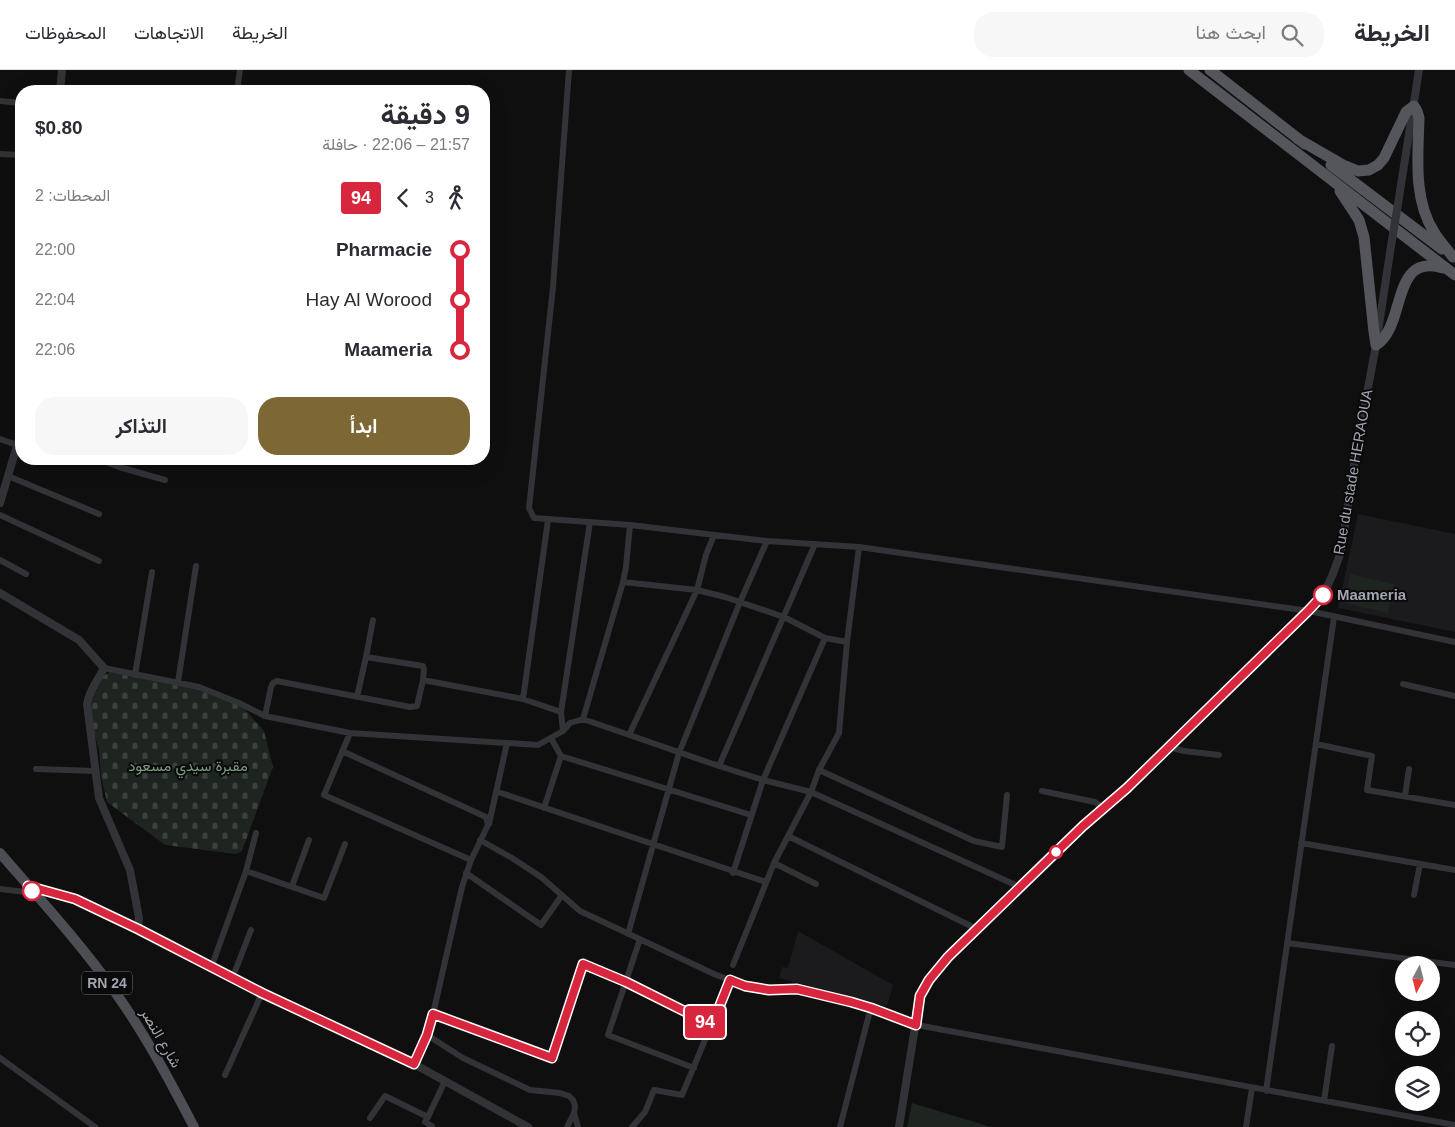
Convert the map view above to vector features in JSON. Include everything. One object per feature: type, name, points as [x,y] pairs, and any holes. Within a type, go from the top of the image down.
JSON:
[{"type":"highway","points":[[1189,70],[1452,272]]},
{"type":"highway","points":[[1210,70],[1454,258]]},
{"type":"highway","points":[[1298,139],[1343,165],[1358,171],[1369,170],[1378,165],[1384,158],[1406,112],[1414,106],[1418,118],[1420,197],[1424,212],[1434,232],[1454,258]]},
{"type":"highway","points":[[1334,181],[1359,220],[1364,237],[1376,345],[1381,342],[1388,331],[1405,282],[1410,274],[1415,270],[1430,265],[1452,272]]},
{"type":"main road","name":"شارع النصر","points":[[0,853],[114,991],[135,1022],[194,1127]]},
{"type":"street","points":[[61,85],[62,70]]},
{"type":"street","points":[[238,85],[240,70]]},
{"type":"street","points":[[568,70],[553,287],[529,508],[534,518],[630,525],[767,541],[859,546],[1308,611],[1455,642]]},
{"type":"street","name":"Rue du stade HERAOUA","points":[[899,1127],[920,996],[929,980],[948,957],[1127,788],[1308,611],[1324,593],[1341,552],[1419,70]]},
{"type":"street","points":[[0,101],[15,102]]},
{"type":"street","points":[[0,154],[15,155]]},
{"type":"street","points":[[0,439],[15,444]]},
{"type":"street","points":[[0,503],[15,454]]},
{"type":"street","points":[[114,465],[165,480]]},
{"type":"street","points":[[8,476],[99,514]]},
{"type":"street","points":[[0,515],[99,561]]},
{"type":"street","points":[[523,698],[548,520]]},
{"type":"street","points":[[563,731],[561,712],[590,522]]},
{"type":"street","points":[[583,719],[623,582],[630,525]]},
{"type":"street","points":[[629,735],[697,590],[714,535]]},
{"type":"street","points":[[628,934],[679,753],[740,602],[767,541]]},
{"type":"street","points":[[718,766],[815,544]]},
{"type":"street","points":[[732,965],[774,863],[839,733],[847,642],[859,546]]},
{"type":"street","points":[[0,560],[26,574]]},
{"type":"street","points":[[178,682],[196,566]]},
{"type":"street","points":[[135,675],[152,572]]},
{"type":"street","points":[[623,582],[697,590],[784,617],[826,638],[847,642]]},
{"type":"street","points":[[0,593],[79,640],[104,668],[199,687],[266,716],[350,733],[538,745],[563,731],[570,723],[583,719],[718,766],[811,792],[1020,887]]},
{"type":"street","points":[[1266,1091],[1334,617]]},
{"type":"street","points":[[357,696],[373,620]]},
{"type":"street","points":[[733,872],[763,780],[826,638]]},
{"type":"street","points":[[266,716],[271,688],[273,683],[277,681],[417,706],[423,680],[423,666],[366,656]]},
{"type":"street","points":[[104,668],[88,694],[87,704],[95,771],[99,798],[130,870],[139,918],[138,929]]},
{"type":"street","points":[[423,680],[523,698],[561,712]]},
{"type":"street","points":[[1403,684],[1455,696]]},
{"type":"street","points":[[350,733],[324,795],[471,860]]},
{"type":"street","points":[[551,738],[561,756],[751,816]]},
{"type":"street","points":[[414,1064],[427,1035],[433,1014],[466,873],[488,825],[506,743]]},
{"type":"street","points":[[1316,744],[1372,756],[1367,790],[1455,805]]},
{"type":"street","points":[[1169,747],[1184,751],[1219,755]]},
{"type":"street","points":[[342,751],[486,817],[488,825]]},
{"type":"street","points":[[544,808],[561,756]]},
{"type":"street","points":[[36,769],[95,771]]},
{"type":"street","points":[[1405,796],[1409,769]]},
{"type":"street","points":[[819,770],[974,841],[1002,847],[1007,795]]},
{"type":"street","points":[[1042,791],[1095,802],[1104,808]]},
{"type":"street","points":[[498,792],[766,882]]},
{"type":"street","points":[[211,968],[246,871],[256,833]]},
{"type":"street","points":[[788,836],[977,929]]},
{"type":"street","points":[[292,886],[309,840]]},
{"type":"street","points":[[480,840],[541,877],[580,911],[745,986],[769,990],[797,989],[871,1008],[916,1025],[1455,1125]]},
{"type":"street","points":[[1302,843],[1455,870]]},
{"type":"street","points":[[246,871],[324,898],[345,844]]},
{"type":"street","points":[[774,863],[816,884]]},
{"type":"street","points":[[1414,895],[1420,864]]},
{"type":"street","points":[[466,873],[541,925],[562,896]]},
{"type":"street","points":[[0,890],[31,889],[75,899],[138,929],[232,979],[414,1064],[528,1127]]},
{"type":"street","points":[[232,979],[251,930]]},
{"type":"street","points":[[640,939],[608,1035],[694,1068]]},
{"type":"street","points":[[1287,943],[1455,965]]},
{"type":"street","points":[[433,1014],[552,1058],[583,964],[626,982],[712,1025]]},
{"type":"street","points":[[632,1127],[645,1112],[654,1090],[682,1095],[730,980]]},
{"type":"street","points":[[225,1075],[262,993]]},
{"type":"street","points":[[840,1127],[871,1008]]},
{"type":"street","points":[[427,1035],[463,1058],[530,1090],[560,1093],[569,1096],[575,1106],[574,1113],[567,1127]]},
{"type":"street","points":[[1324,1102],[1332,1046]]},
{"type":"street","points":[[0,1058],[95,1127]]},
{"type":"street","points":[[432,1127],[425,1122],[445,1081]]},
{"type":"street","points":[[1246,1127],[1252,1088]]},
{"type":"street","points":[[370,1118],[385,1096],[428,1118]]},
{"type":"street","points":[[574,1113],[578,1127]]},
{"type":"shaded area","points":[[1358,514],[1455,534],[1455,632],[1338,608]]},
{"type":"shaded area","points":[[798,931],[893,985],[887,1006],[779,978],[782,967],[788,968]]},
{"type":"green space","points":[[1350,574],[1394,584],[1388,613],[1344,603]]},
{"type":"green space","name":"مقبرة سيدي مسعود","points":[[114,670],[174,680],[240,704],[264,731],[273,767],[242,851],[236,854],[165,845],[107,802],[101,776],[99,749],[91,724],[89,698],[101,677]]},
{"type":"green space","points":[[912,1103],[991,1127],[907,1127]]},
{"type":"bus line","name":"94","points":[[32,891],[28,886],[75,899],[262,993],[414,1064],[427,1035],[433,1014],[552,1058],[583,964],[626,982],[712,1025],[730,980],[745,986],[769,990],[797,989],[851,1002],[916,1025],[920,996],[929,980],[948,957],[1083,826],[1127,788],[1323,595]]},
{"type":"place","name":"Maameria","points":[[1323,595]]}]
